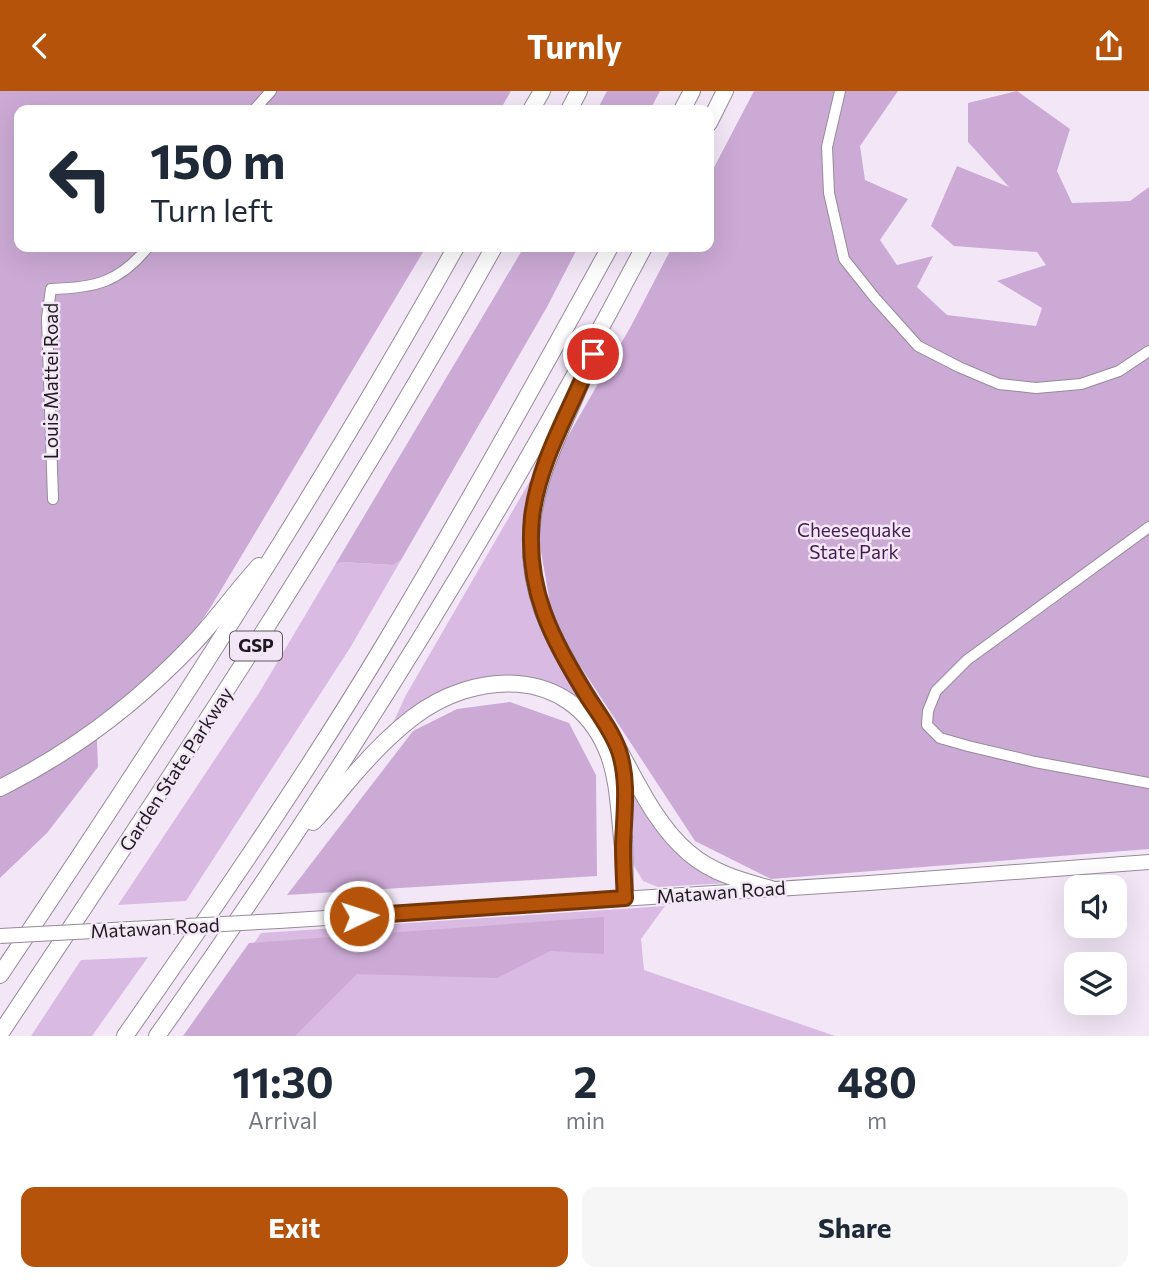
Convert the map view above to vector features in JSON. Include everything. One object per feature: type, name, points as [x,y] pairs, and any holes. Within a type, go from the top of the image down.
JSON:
[{"type":"highway","points":[[714,113],[725,91]]},
{"type":"highway","name":"Garden State Parkway","points":[[0,975],[176,709],[285,538],[453,252]]},
{"type":"highway","name":"Garden State Parkway","points":[[0,1034],[172,778],[264,634],[359,480],[491,252]]},
{"type":"highway","points":[[125,1036],[265,833],[384,645],[495,454],[607,252]]},
{"type":"highway","points":[[158,1036],[287,849],[431,623],[520,471],[641,252]]},
{"type":"highway","points":[[609,313],[577,395],[544,466],[535,502],[531,544],[535,587],[548,628],[660,819],[687,852],[722,873],[771,889]]},
{"type":"highway","points":[[0,788],[74,744],[137,697],[195,642],[236,591],[285,538]]},
{"type":"highway","points":[[287,849],[334,801],[355,773],[410,720],[433,703],[458,691],[505,682],[531,685],[556,695],[578,710],[593,726],[609,758],[623,847]]},
{"type":"highway","points":[[619,751],[625,793],[625,898]]},
{"type":"main road","name":"Matawan Road","points":[[0,936],[279,921],[1149,862]]},
{"type":"street","points":[[258,105],[271,91]]},
{"type":"street","points":[[840,91],[827,147],[829,193],[844,259],[918,346],[999,384],[1036,388],[1081,384],[1119,371],[1149,351]]},
{"type":"street","name":"Louis Mattei Road","points":[[53,499],[47,318],[51,289],[75,289],[99,284],[120,275],[143,252]]},
{"type":"street","points":[[1149,527],[967,660],[936,691],[927,725],[940,738],[968,746],[1035,762],[1149,783]]},
{"type":"shaded area","points":[[534,474],[529,497],[526,558],[589,714],[513,678],[391,727],[406,695]]},
{"type":"shaded area","points":[[401,560],[350,648],[186,901],[118,905],[259,693],[335,565],[341,562],[393,565]]},
{"type":"shaded area","points":[[630,785],[653,818],[729,883],[658,887],[643,881],[633,864]]},
{"type":"shaded area","points":[[665,906],[641,939],[644,970],[835,1036],[190,1036],[261,933]]},
{"type":"shaded area","points":[[148,957],[92,1036],[31,1036],[81,960]]},
{"type":"green space","points":[[0,91],[511,91],[503,105],[14,105],[14,252],[423,252],[212,605],[167,674],[97,740],[98,767],[47,833],[0,878]]},
{"type":"green space","points":[[607,91],[660,91],[653,105],[600,105]]},
{"type":"green space","name":"Cheesequake State Park","points":[[754,91],[898,91],[860,146],[865,180],[908,199],[880,240],[897,265],[933,256],[917,287],[947,315],[1036,326],[1042,308],[997,281],[1046,265],[1037,252],[954,246],[931,226],[957,166],[1009,187],[968,142],[968,103],[1017,91],[1070,129],[1057,171],[1072,203],[1130,201],[1149,187],[1149,849],[771,879],[695,841],[554,626],[535,517],[548,471],[631,326],[669,252],[714,252],[714,167]]},
{"type":"green space","points":[[521,252],[575,252],[547,307],[401,560],[393,565],[341,562],[335,565]]},
{"type":"green space","points":[[510,702],[569,723],[596,775],[597,876],[287,895],[413,731],[457,709]]},
{"type":"green space","points":[[604,917],[604,954],[550,951],[497,978],[357,974],[295,1036],[183,1036],[249,943]]},
{"type":"route","points":[[359,916],[625,898],[625,793],[619,751],[548,628],[535,587],[531,558],[531,530],[537,488],[552,445],[577,395],[593,354]]}]
